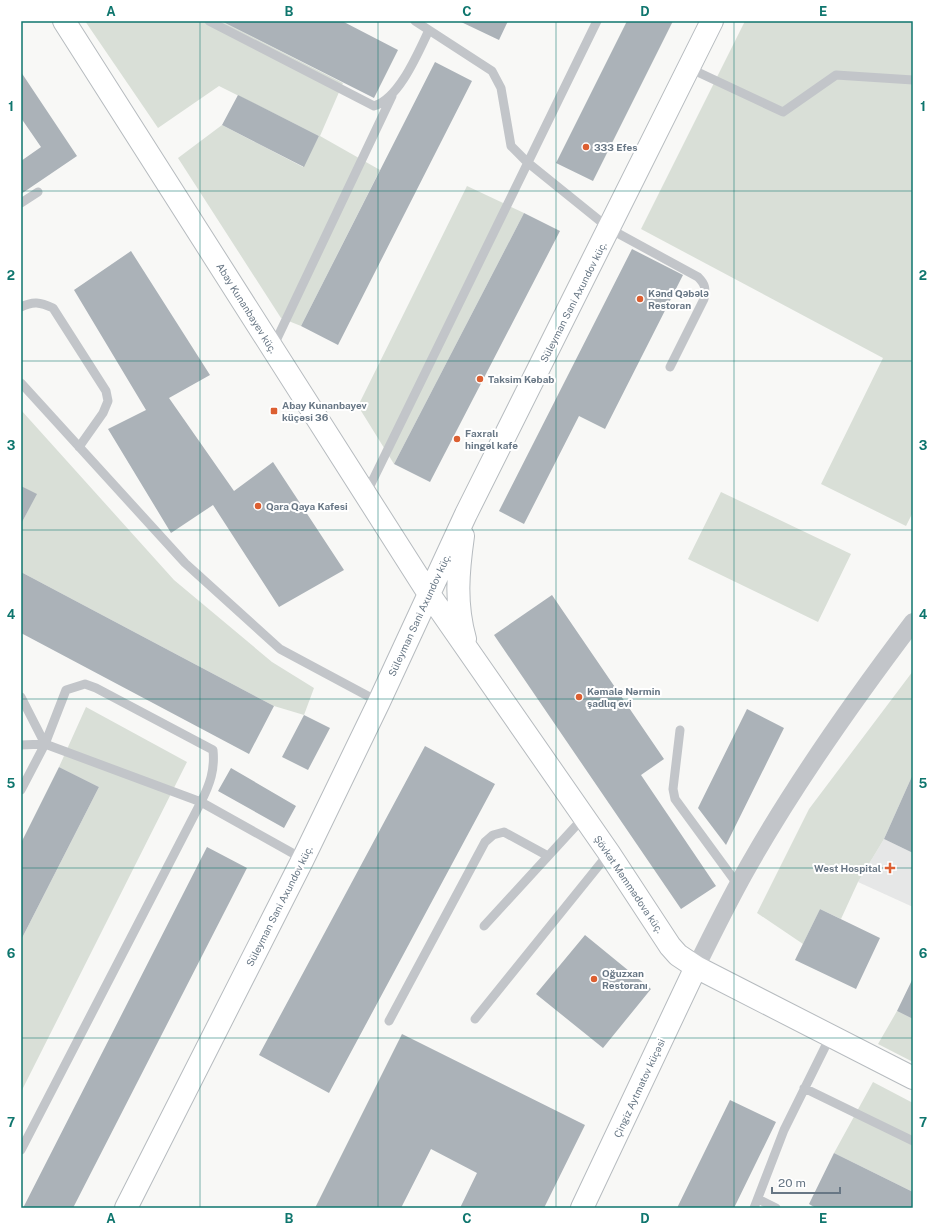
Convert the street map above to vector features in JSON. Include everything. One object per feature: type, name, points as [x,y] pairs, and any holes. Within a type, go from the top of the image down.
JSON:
[{"type":"main road","name":"Abay Kunanbayev küç.","points":[[64,21],[429,594]]},
{"type":"main road","name":"Süleyman Sani Axundov küç.","points":[[126,1208],[303,859],[379,702],[466,514],[610,229],[712,21]]},
{"type":"main road","points":[[466,514],[457,590],[459,618],[469,651]]},
{"type":"main road","name":"Şövkət Məmmədova küç.","points":[[429,594],[610,853],[670,946],[678,955],[696,967],[830,1037],[913,1078]]},
{"type":"main road","name":"Çingiz Aytmatov küçəsi","points":[[582,1208],[696,967]]},
{"type":"street","points":[[696,967],[738,885],[781,812],[846,712],[913,622]]},
{"type":"lane","points":[[209,21],[374,106],[380,104],[393,94]]},
{"type":"lane","points":[[415,21],[492,71],[501,88],[511,146],[527,162],[610,229],[698,277],[704,283],[706,289],[704,299],[670,367]]},
{"type":"lane","points":[[366,495],[597,21]]},
{"type":"lane","points":[[272,348],[393,94],[429,30]]},
{"type":"lane","points":[[689,68],[783,112],[836,75],[913,80]]},
{"type":"lane","points":[[21,203],[38,192]]},
{"type":"lane","points":[[21,307],[32,302],[43,303],[53,308],[106,390],[108,401],[103,413],[79,447]]},
{"type":"lane","points":[[21,384],[185,563],[280,649],[379,702]]},
{"type":"lane","points":[[21,790],[45,744],[66,690],[85,684],[96,688],[213,750],[215,765],[210,783],[202,802],[21,1150]]},
{"type":"lane","points":[[21,697],[45,744]]},
{"type":"lane","points":[[680,730],[673,789],[675,799],[738,885]]},
{"type":"lane","points":[[21,745],[45,744],[202,802],[303,859]]},
{"type":"lane","points":[[484,926],[584,817]]},
{"type":"lane","points":[[389,1022],[485,842],[493,835],[504,832],[548,856]]},
{"type":"lane","points":[[474,1019],[610,853]]},
{"type":"lane","points":[[754,1208],[784,1130],[830,1037]]},
{"type":"lane","points":[[804,1088],[913,1141]]},
{"type":"lane","points":[[758,1199],[776,1208]]},
{"type":"shaded area","points":[[85,21],[221,21],[343,83],[320,136],[380,170],[301,326],[281,318],[178,158],[222,125],[303,167],[319,136],[219,86],[158,128]]},
{"type":"shaded area","points":[[745,21],[913,21],[913,512],[906,526],[821,484],[883,358],[641,229]]},
{"type":"shaded area","points":[[467,186],[524,213],[394,464],[358,406]]},
{"type":"shaded area","points":[[21,410],[174,580],[272,662],[314,688],[304,715],[274,706],[21,572],[21,524],[36,495],[21,486]]},
{"type":"shaded area","points":[[721,492],[851,554],[818,622],[688,559]]},
{"type":"shaded area","points":[[913,671],[913,774],[884,839],[858,882],[841,919],[820,909],[803,944],[757,913],[809,809]]},
{"type":"shaded area","points":[[86,707],[187,762],[21,1092],[21,940],[99,787],[59,767]]},
{"type":"shaded area","name":"West Hospital","points":[[884,839],[913,853],[913,907],[858,882]]},
{"type":"shaded area","points":[[897,1011],[913,1019],[913,1062],[878,1044]]},
{"type":"shaded area","points":[[873,1082],[913,1103],[913,1192],[834,1153]]},
{"type":"building","points":[[221,21],[342,21],[398,50],[374,98]]},
{"type":"building","points":[[459,21],[508,21],[499,40]]},
{"type":"building","points":[[627,21],[673,21],[593,181],[556,163]]},
{"type":"building","points":[[435,62],[472,81],[338,345],[301,326]]},
{"type":"building","points":[[21,72],[77,156],[21,194],[21,161],[41,147],[21,118]]},
{"type":"building","points":[[238,95],[319,136],[304,167],[222,125]]},
{"type":"building","points":[[524,213],[560,231],[430,482],[394,464]]},
{"type":"building","points":[[632,249],[683,275],[605,429],[579,416],[524,524],[499,511]]},
{"type":"building","points":[[131,251],[210,375],[169,398],[234,491],[273,462],[344,570],[279,607],[213,505],[171,533],[108,429],[146,410],[74,290]]},
{"type":"building","points":[[21,486],[37,494],[21,524]]},
{"type":"building","points":[[21,572],[274,706],[249,754],[21,633]]},
{"type":"building","name":"Kəmalə Nərmin şadlıq evi","points":[[552,595],[664,759],[641,775],[716,886],[681,909],[494,635]]},
{"type":"building","points":[[747,709],[784,728],[726,845],[698,808]]},
{"type":"building","points":[[304,715],[330,728],[308,770],[282,757]]},
{"type":"building","points":[[425,746],[495,784],[329,1093],[259,1055]]},
{"type":"building","points":[[59,767],[99,787],[21,940],[21,843]]},
{"type":"building","points":[[231,768],[296,806],[284,828],[218,791]]},
{"type":"building","points":[[913,774],[913,853],[884,839]]},
{"type":"building","points":[[207,847],[247,868],[73,1208],[23,1208]]},
{"type":"building","points":[[820,909],[880,938],[856,989],[795,960]]},
{"type":"building","points":[[585,935],[651,989],[603,1048],[536,994]]},
{"type":"building","points":[[913,978],[913,1019],[897,1011]]},
{"type":"building","points":[[402,1034],[585,1125],[544,1208],[460,1208],[477,1173],[431,1149],[401,1208],[315,1208]]},
{"type":"building","points":[[730,1100],[776,1122],[734,1208],[677,1208]]},
{"type":"building","points":[[834,1153],[913,1192],[913,1208],[816,1208],[809,1204]]},
{"type":"place","name":"333 Efes","points":[[586,147]]},
{"type":"place","name":"Kәnd Qәbәlә Restoran","points":[[640,299]]},
{"type":"place","name":"Taksim Kəbab","points":[[480,379]]},
{"type":"place","name":"Abay Kunanbayev küçəsi 36","points":[[274,411]]},
{"type":"place","name":"Faxralı hingəl kafe","points":[[457,439]]},
{"type":"place","name":"Qara Qaya Kafesi","points":[[258,506]]},
{"type":"place","name":"Kəmalə Nərmin şadlıq evi","points":[[579,697]]},
{"type":"place","name":"West Hospital","points":[[890,868]]},
{"type":"place","name":"Oğuzxan Restoranı","points":[[594,979]]}]
